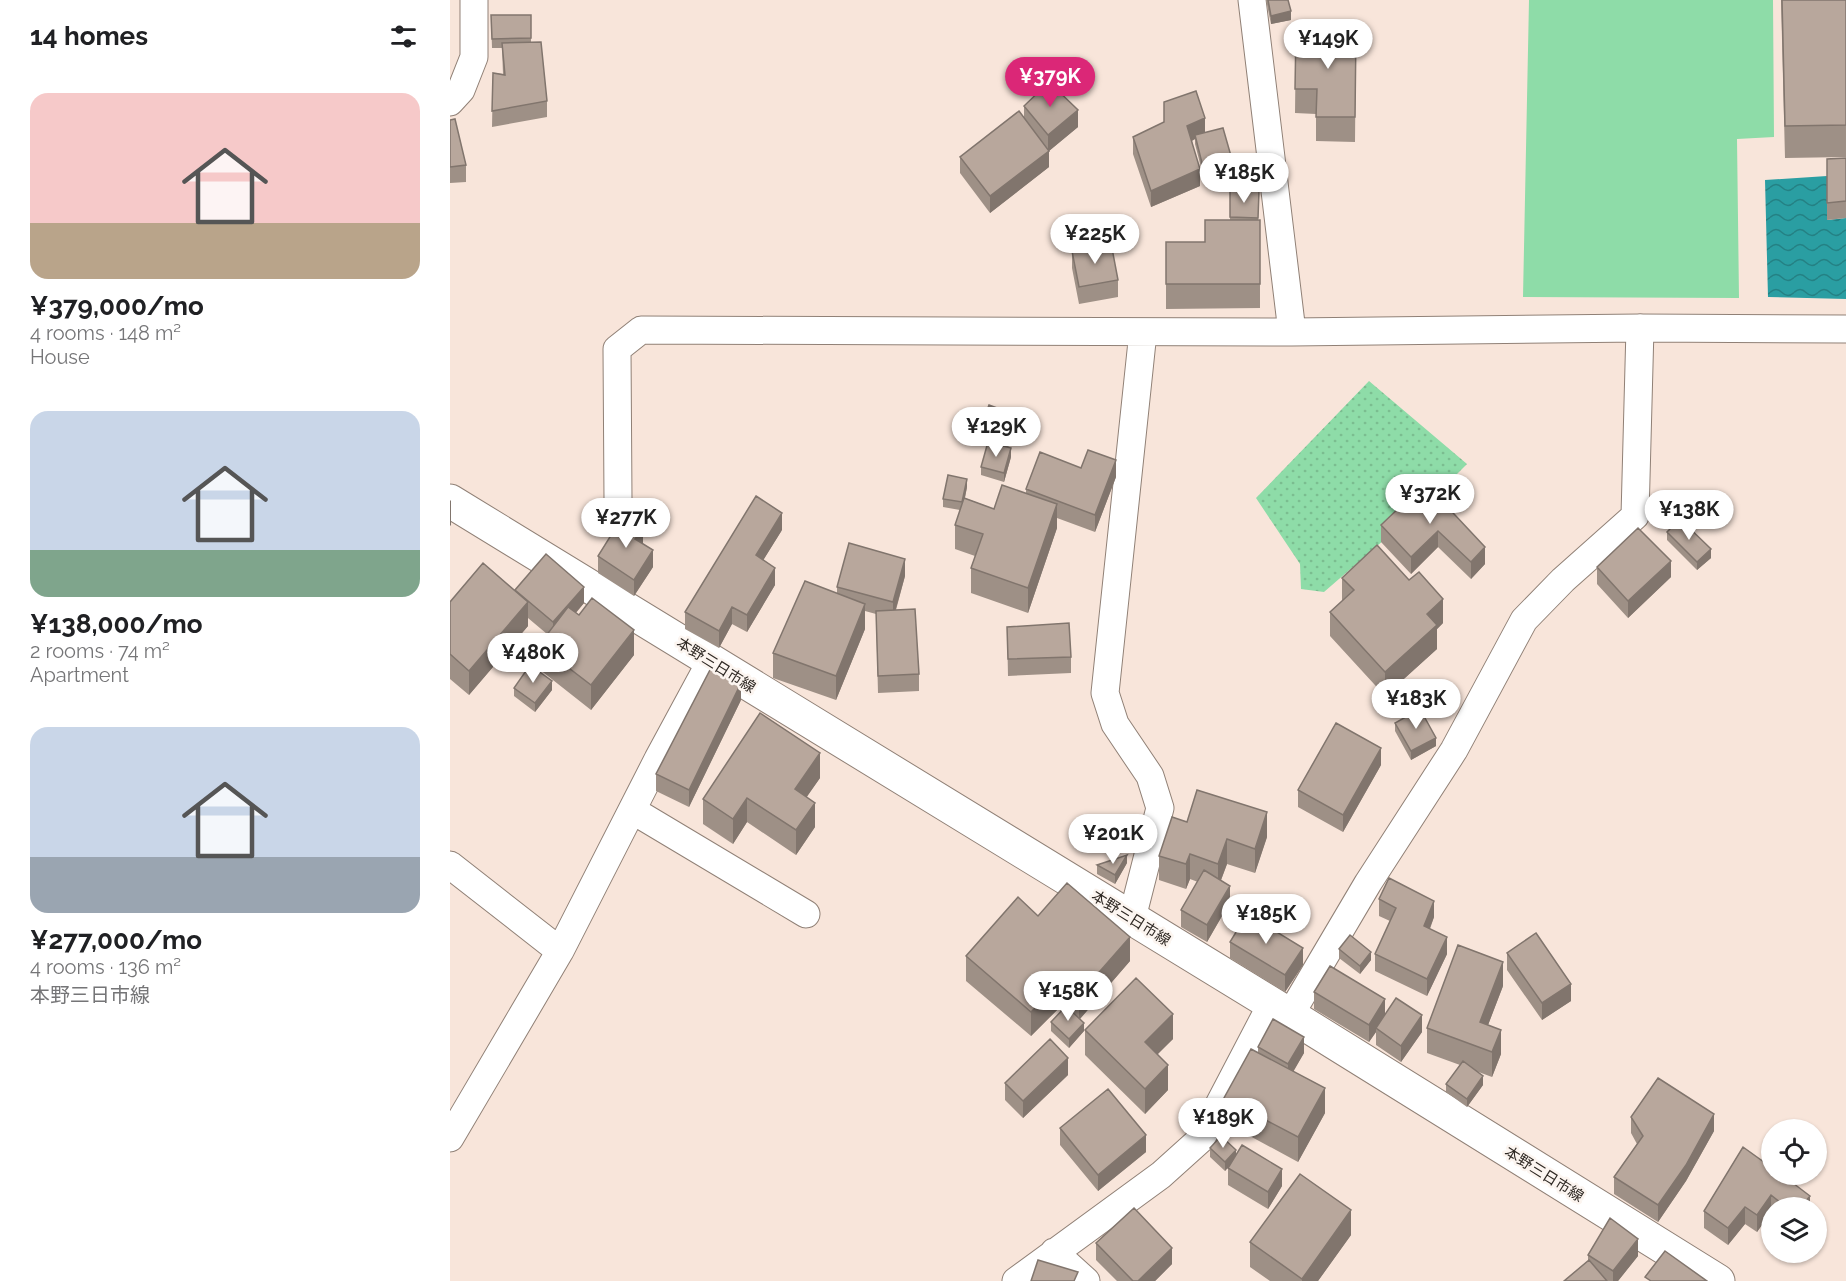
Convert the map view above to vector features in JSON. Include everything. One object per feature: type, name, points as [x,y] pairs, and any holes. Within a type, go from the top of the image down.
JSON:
[{"type":"main road","name":"本野三日市線","points":[[450,501],[1132,918],[1718,1281]]},
{"type":"street","points":[[450,102],[461,90],[474,57],[474,0]]},
{"type":"street","points":[[1252,0],[1292,332]]},
{"type":"street","points":[[1016,1281],[1161,1175],[1201,1139],[1281,1010],[1368,883],[1454,750],[1524,620],[1563,580],[1635,516],[1640,328]]},
{"type":"street","points":[[618,500],[617,349],[641,330],[1292,332],[1640,328],[1846,329]]},
{"type":"street","points":[[1132,918],[1160,808],[1150,776],[1115,724],[1105,693],[1143,332]]},
{"type":"street","points":[[450,1138],[560,951],[711,661]]},
{"type":"street","points":[[633,810],[806,914]]},
{"type":"street","points":[[450,865],[560,951]]},
{"type":"street","points":[[1054,1252],[1086,1281]]},
{"type":"green space","points":[[1529,0],[1773,0],[1774,137],[1737,139],[1739,298],[1523,297]]},
{"type":"green space","points":[[1369,381],[1467,464],[1437,494],[1324,592],[1301,589],[1300,564],[1256,498]]},
{"type":"water","points":[[1827,176],[1827,220],[1846,218],[1846,299],[1768,297],[1765,180]]},
{"type":"building","points":[[1268,0],[1288,0],[1291,11],[1271,16]]},
{"type":"building","points":[[1782,0],[1846,0],[1846,125],[1785,126]]},
{"type":"building","points":[[491,15],[531,15],[531,38],[492,39]]},
{"type":"building","points":[[1296,30],[1356,31],[1355,117],[1316,117],[1317,89],[1295,89]]},
{"type":"building","points":[[541,42],[547,101],[492,111],[493,73],[505,75],[502,43]]},
{"type":"building","points":[[1049,82],[1078,110],[1048,135],[1024,106]]},
{"type":"building","points":[[1196,91],[1205,118],[1187,126],[1200,169],[1151,191],[1133,137],[1164,122],[1164,102]]},
{"type":"building","points":[[1019,111],[1049,151],[990,196],[960,157]]},
{"type":"building","points":[[455,119],[466,165],[450,167],[450,120]]},
{"type":"building","points":[[1223,128],[1231,156],[1202,163],[1195,135]]},
{"type":"building","points":[[1846,158],[1846,201],[1827,203],[1827,159]]},
{"type":"building","points":[[1230,191],[1259,191],[1258,218],[1230,217]]},
{"type":"building","points":[[1205,220],[1260,220],[1260,284],[1166,284],[1166,242],[1205,242]]},
{"type":"building","points":[[1111,243],[1118,280],[1079,287],[1072,251]]},
{"type":"building","points":[[989,405],[1016,415],[1008,439],[980,429]]},
{"type":"building","points":[[988,442],[1011,448],[1004,473],[981,467]]},
{"type":"building","points":[[1088,450],[1116,460],[1095,515],[1026,489],[1040,452],[1081,468]]},
{"type":"building","points":[[948,475],[967,479],[962,502],[943,499]]},
{"type":"building","points":[[1425,483],[1485,547],[1471,562],[1438,531],[1411,557],[1381,525]]},
{"type":"building","points":[[1002,485],[1057,504],[1028,588],[971,568],[983,534],[955,525],[964,498],[994,509]]},
{"type":"building","points":[[756,496],[782,513],[756,555],[775,568],[747,615],[732,607],[719,631],[685,612]]},
{"type":"building","points":[[623,516],[643,528],[635,539],[653,550],[634,580],[598,556]]},
{"type":"building","points":[[1680,519],[1711,549],[1697,562],[1667,532]]},
{"type":"building","points":[[1638,528],[1671,561],[1628,601],[1597,567]]},
{"type":"building","points":[[849,543],[905,559],[893,602],[837,587]]},
{"type":"building","points":[[1377,545],[1409,580],[1419,572],[1443,599],[1427,614],[1437,625],[1385,672],[1330,612],[1354,590],[1342,578]]},
{"type":"building","points":[[546,554],[584,587],[553,622],[515,590]]},
{"type":"building","points":[[483,563],[528,602],[469,671],[450,654],[450,602]]},
{"type":"building","points":[[805,581],[865,604],[836,676],[773,653]]},
{"type":"building","points":[[592,598],[634,630],[591,685],[539,645],[568,607],[579,615]]},
{"type":"building","points":[[915,609],[919,674],[878,676],[876,611]]},
{"type":"building","points":[[1069,623],[1071,657],[1008,659],[1007,627]]},
{"type":"building","points":[[530,665],[552,681],[535,703],[514,688]]},
{"type":"building","points":[[712,666],[741,683],[689,790],[656,774]]},
{"type":"building","points":[[1420,709],[1436,738],[1411,751],[1395,723]]},
{"type":"building","points":[[760,713],[820,753],[795,789],[815,803],[796,830],[747,798],[733,819],[703,799]]},
{"type":"building","points":[[1336,723],[1381,748],[1343,815],[1298,790]]},
{"type":"building","points":[[1197,790],[1267,812],[1255,849],[1227,839],[1218,864],[1190,854],[1186,864],[1159,856],[1172,817],[1187,822]]},
{"type":"building","points":[[1127,855],[1115,875],[1097,865]]},
{"type":"building","points":[[1204,870],[1230,886],[1207,925],[1181,910]]},
{"type":"building","points":[[1389,878],[1434,901],[1424,926],[1447,937],[1427,979],[1375,954],[1396,908],[1379,899]]},
{"type":"building","points":[[1067,883],[1130,937],[1079,995],[1061,981],[1031,1012],[966,956],[1018,897],[1038,916]]},
{"type":"building","points":[[1247,914],[1303,948],[1285,975],[1230,942]]},
{"type":"building","points":[[1536,933],[1571,984],[1542,1003],[1507,953]]},
{"type":"building","points":[[1350,935],[1371,952],[1360,966],[1339,949]]},
{"type":"building","points":[[1458,945],[1503,962],[1480,1022],[1501,1030],[1492,1052],[1427,1028]]},
{"type":"building","points":[[1330,966],[1385,999],[1369,1025],[1314,992]]},
{"type":"building","points":[[1136,978],[1173,1014],[1145,1042],[1168,1065],[1145,1089],[1085,1030]]},
{"type":"building","points":[[1396,998],[1422,1015],[1401,1046],[1376,1028]]},
{"type":"building","points":[[1066,1006],[1084,1023],[1069,1039],[1051,1022]]},
{"type":"building","points":[[1273,1019],[1304,1037],[1288,1064],[1258,1047]]},
{"type":"building","points":[[1050,1039],[1068,1058],[1023,1101],[1005,1083]]},
{"type":"building","points":[[1251,1049],[1325,1088],[1298,1137],[1224,1098]]},
{"type":"building","points":[[1463,1061],[1483,1076],[1467,1099],[1446,1084]]},
{"type":"building","points":[[1658,1078],[1714,1114],[1686,1165],[1658,1205],[1614,1177],[1643,1136],[1631,1117]]},
{"type":"building","points":[[1108,1089],[1146,1135],[1098,1175],[1060,1128]]},
{"type":"building","points":[[1221,1136],[1236,1150],[1225,1162],[1210,1148]]},
{"type":"building","points":[[1242,1145],[1282,1169],[1268,1192],[1228,1168]]},
{"type":"building","points":[[1743,1147],[1761,1160],[1761,1185],[1796,1185],[1810,1196],[1761,1197],[1761,1209],[1757,1215],[1745,1207],[1728,1228],[1704,1211]]},
{"type":"building","points":[[1300,1174],[1351,1210],[1302,1279],[1250,1242]]},
{"type":"building","points":[[1134,1208],[1172,1248],[1138,1281],[1133,1281],[1096,1243]]},
{"type":"building","points":[[1610,1218],[1638,1239],[1613,1271],[1588,1255]]},
{"type":"building","points":[[1665,1251],[1707,1281],[1651,1281],[1645,1277]]},
{"type":"building","points":[[1038,1260],[1078,1272],[1074,1281],[1031,1281]]},
{"type":"building","points":[[1589,1260],[1607,1281],[1564,1281]]}]
